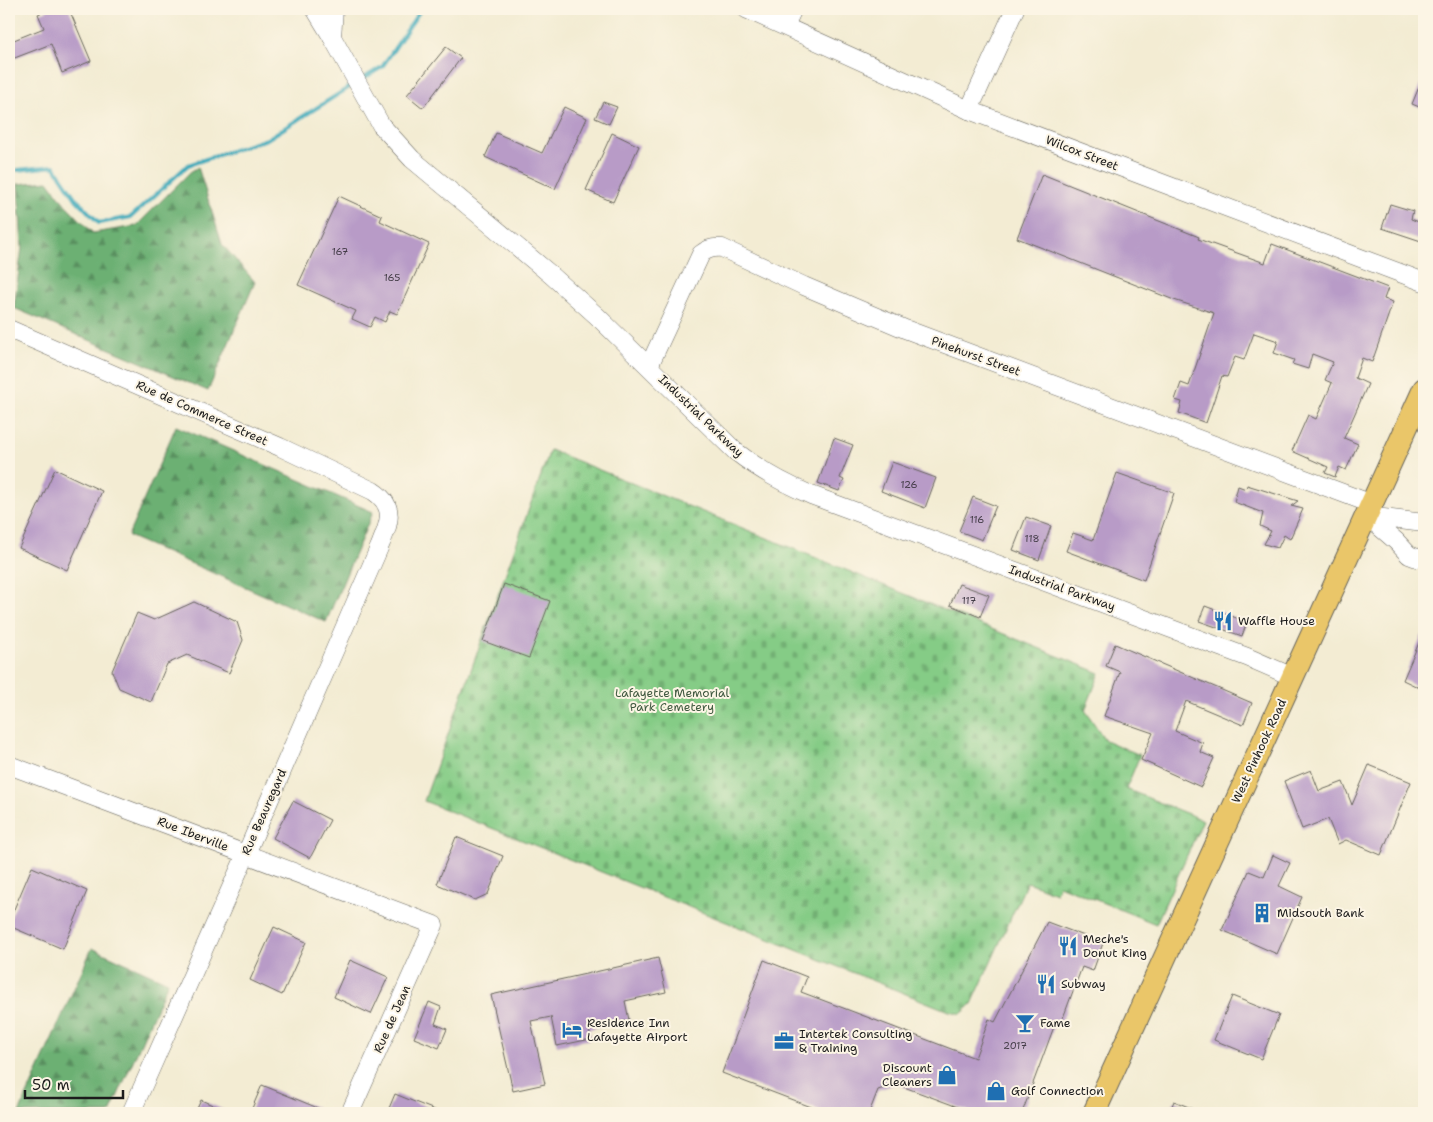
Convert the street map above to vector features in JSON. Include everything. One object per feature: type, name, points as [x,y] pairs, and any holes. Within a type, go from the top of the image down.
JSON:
[{"type":"main road","name":"West Pinhook Road","points":[[1094,1113],[1424,388]]},
{"type":"street","name":"Industrial Parkway","points":[[315,9],[376,118],[395,142],[412,159],[550,274],[649,366],[735,451],[770,476],[789,486],[1247,657],[1293,677]]},
{"type":"street","points":[[334,9],[334,41]]},
{"type":"street","name":"Wilcox Street","points":[[746,9],[969,110],[1424,282]]},
{"type":"street","points":[[785,26],[793,9]]},
{"type":"street","points":[[969,110],[1015,9]]},
{"type":"street","name":"Pinehurst Street","points":[[649,366],[701,254],[715,247],[722,248],[804,286],[905,329],[1369,510]]},
{"type":"street","name":"Rue de Commerce Street","points":[[9,329],[280,447],[372,492],[384,501],[388,508]]},
{"type":"street","name":"Rue Beauregard","points":[[131,1113],[387,529],[388,508]]},
{"type":"street","points":[[1369,510],[1424,523]]},
{"type":"street","points":[[1369,510],[1409,555],[1424,558]]},
{"type":"street","name":"Rue Iberville","points":[[9,765],[434,925]]},
{"type":"street","name":"Rue de Jean","points":[[350,1113],[434,925]]},
{"type":"green space","points":[[198,167],[222,244],[255,282],[208,391],[14,308],[22,247],[18,184],[48,181],[65,204],[93,233],[136,226],[190,172]]},
{"type":"green space","points":[[176,426],[373,512],[326,622],[128,536]]},
{"type":"green space","name":"Lafayette Memorial Park Cemetery","points":[[550,450],[1100,673],[1085,710],[1105,740],[1140,755],[1126,789],[1203,820],[1156,924],[1059,885],[1056,893],[1027,882],[972,1004],[961,1014],[946,1010],[424,801]]},
{"type":"green space","points":[[92,948],[168,982],[110,1113],[19,1113]]},
{"type":"building","points":[[50,9],[69,9],[91,61],[62,73],[51,44],[12,59],[9,42],[44,28],[38,14]]},
{"type":"building","points":[[446,47],[461,58],[423,108],[407,95]]},
{"type":"building","points":[[1424,75],[1424,109],[1412,104]]},
{"type":"building","points":[[603,102],[617,107],[609,124],[595,118]]},
{"type":"building","points":[[564,107],[587,118],[555,189],[485,157],[496,133],[542,153]]},
{"type":"building","points":[[612,133],[639,146],[613,202],[586,190]]},
{"type":"building","points":[[1042,174],[1199,237],[1198,239],[1265,263],[1272,244],[1388,288],[1384,299],[1393,302],[1372,362],[1362,358],[1355,378],[1368,384],[1344,438],[1358,444],[1346,470],[1339,467],[1335,477],[1325,473],[1328,467],[1292,451],[1308,415],[1316,419],[1332,383],[1325,380],[1333,362],[1312,354],[1308,369],[1292,364],[1294,360],[1274,353],[1278,341],[1254,333],[1244,360],[1235,357],[1227,377],[1222,376],[1206,423],[1179,413],[1182,402],[1175,400],[1181,383],[1189,386],[1214,313],[1174,300],[1017,238]]},
{"type":"building","points":[[339,196],[382,216],[380,221],[429,244],[397,314],[390,311],[385,322],[375,317],[370,327],[352,319],[356,311],[298,285]]},
{"type":"building","points":[[1390,204],[1413,211],[1411,219],[1424,224],[1424,242],[1382,228]]},
{"type":"building","points":[[834,438],[853,445],[840,478],[844,480],[839,491],[818,483]]},
{"type":"building","points":[[892,462],[936,478],[925,508],[881,491]]},
{"type":"building","points":[[55,469],[102,491],[67,570],[19,548]]},
{"type":"building","points":[[1117,473],[1174,493],[1144,580],[1066,551],[1073,533],[1093,540]]},
{"type":"building","points":[[1247,485],[1298,501],[1291,506],[1303,509],[1290,539],[1284,535],[1278,548],[1264,544],[1271,531],[1260,526],[1263,513],[1234,502],[1238,486],[1246,489]]},
{"type":"building","points":[[973,497],[996,506],[982,540],[959,531]]},
{"type":"building","points":[[1026,517],[1051,526],[1039,560],[1013,550]]},
{"type":"building","points":[[504,584],[550,601],[529,658],[483,641]]},
{"type":"building","points":[[959,584],[989,595],[980,617],[950,605]]},
{"type":"building","points":[[194,602],[237,622],[243,640],[229,673],[187,655],[167,664],[151,702],[119,688],[112,671],[137,613],[154,620]]},
{"type":"building","name":"Waffle House","points":[[1205,606],[1247,622],[1242,636],[1199,621]]},
{"type":"building","points":[[1424,631],[1424,690],[1403,680]]},
{"type":"building","points":[[1115,644],[1252,703],[1243,725],[1186,701],[1175,731],[1203,743],[1200,752],[1214,758],[1201,787],[1141,760],[1153,733],[1104,716],[1120,672],[1106,666]]},
{"type":"building","points":[[1369,765],[1411,782],[1381,855],[1346,840],[1338,844],[1328,819],[1302,829],[1284,781],[1311,770],[1319,791],[1343,782],[1352,805]]},
{"type":"building","points":[[293,801],[330,820],[310,858],[273,838]]},
{"type":"building","points":[[456,837],[503,856],[488,894],[475,900],[437,884]]},
{"type":"building","name":"Midsouth Bank","points":[[1273,855],[1290,863],[1279,886],[1302,897],[1277,954],[1222,930],[1249,871],[1264,877]]},
{"type":"building","points":[[32,867],[87,891],[63,949],[9,926],[9,921]]},
{"type":"building","points":[[1047,922],[1103,943],[1093,971],[1082,967],[1060,1026],[1055,1024],[1022,1113],[974,1113],[896,1084],[878,1090],[869,1113],[827,1113],[722,1073],[764,960],[807,977],[801,992],[975,1058],[989,1019],[995,1022]]},
{"type":"building","points":[[274,927],[306,942],[282,995],[250,980]]},
{"type":"building","name":"Residence Inn Lafayette Airport","points":[[658,958],[666,992],[625,1001],[629,1020],[589,1029],[591,1039],[557,1046],[551,1017],[531,1021],[545,1084],[513,1091],[491,995]]},
{"type":"building","points":[[350,960],[388,977],[371,1014],[334,997]]},
{"type":"building","points":[[1232,996],[1279,1015],[1261,1059],[1214,1040]]},
{"type":"building","points":[[429,1002],[441,1007],[435,1024],[447,1029],[439,1048],[414,1038]]},
{"type":"building","points":[[262,1085],[330,1113],[250,1113]]},
{"type":"building","points":[[395,1094],[442,1113],[387,1113]]},
{"type":"building","points":[[201,1100],[231,1113],[195,1113]]},
{"type":"building","points":[[1174,1101],[1203,1113],[1169,1113]]},
{"type":"waterway","points":[[361,80],[382,67],[421,9]]},
{"type":"waterway","points":[[18,170],[54,166],[76,199],[99,223],[131,217],[188,165],[267,139],[353,85]]},
{"type":"place","name":"Waffle House","points":[[1223,621]]},
{"type":"place","name":"Midsouth Bank","points":[[1262,913]]},
{"type":"place","name":"Meche's Donut King","points":[[1068,946]]},
{"type":"place","name":"Subway","points":[[1046,984]]},
{"type":"place","name":"Fame","points":[[1025,1023]]},
{"type":"place","name":"Residence Inn Lafayette Airport","points":[[572,1030]]},
{"type":"place","name":"Intertek Consulting & Training","points":[[784,1041]]},
{"type":"place","name":"Discount Cleaners","points":[[947,1075]]},
{"type":"place","name":"Golf Connection","points":[[996,1091]]}]
